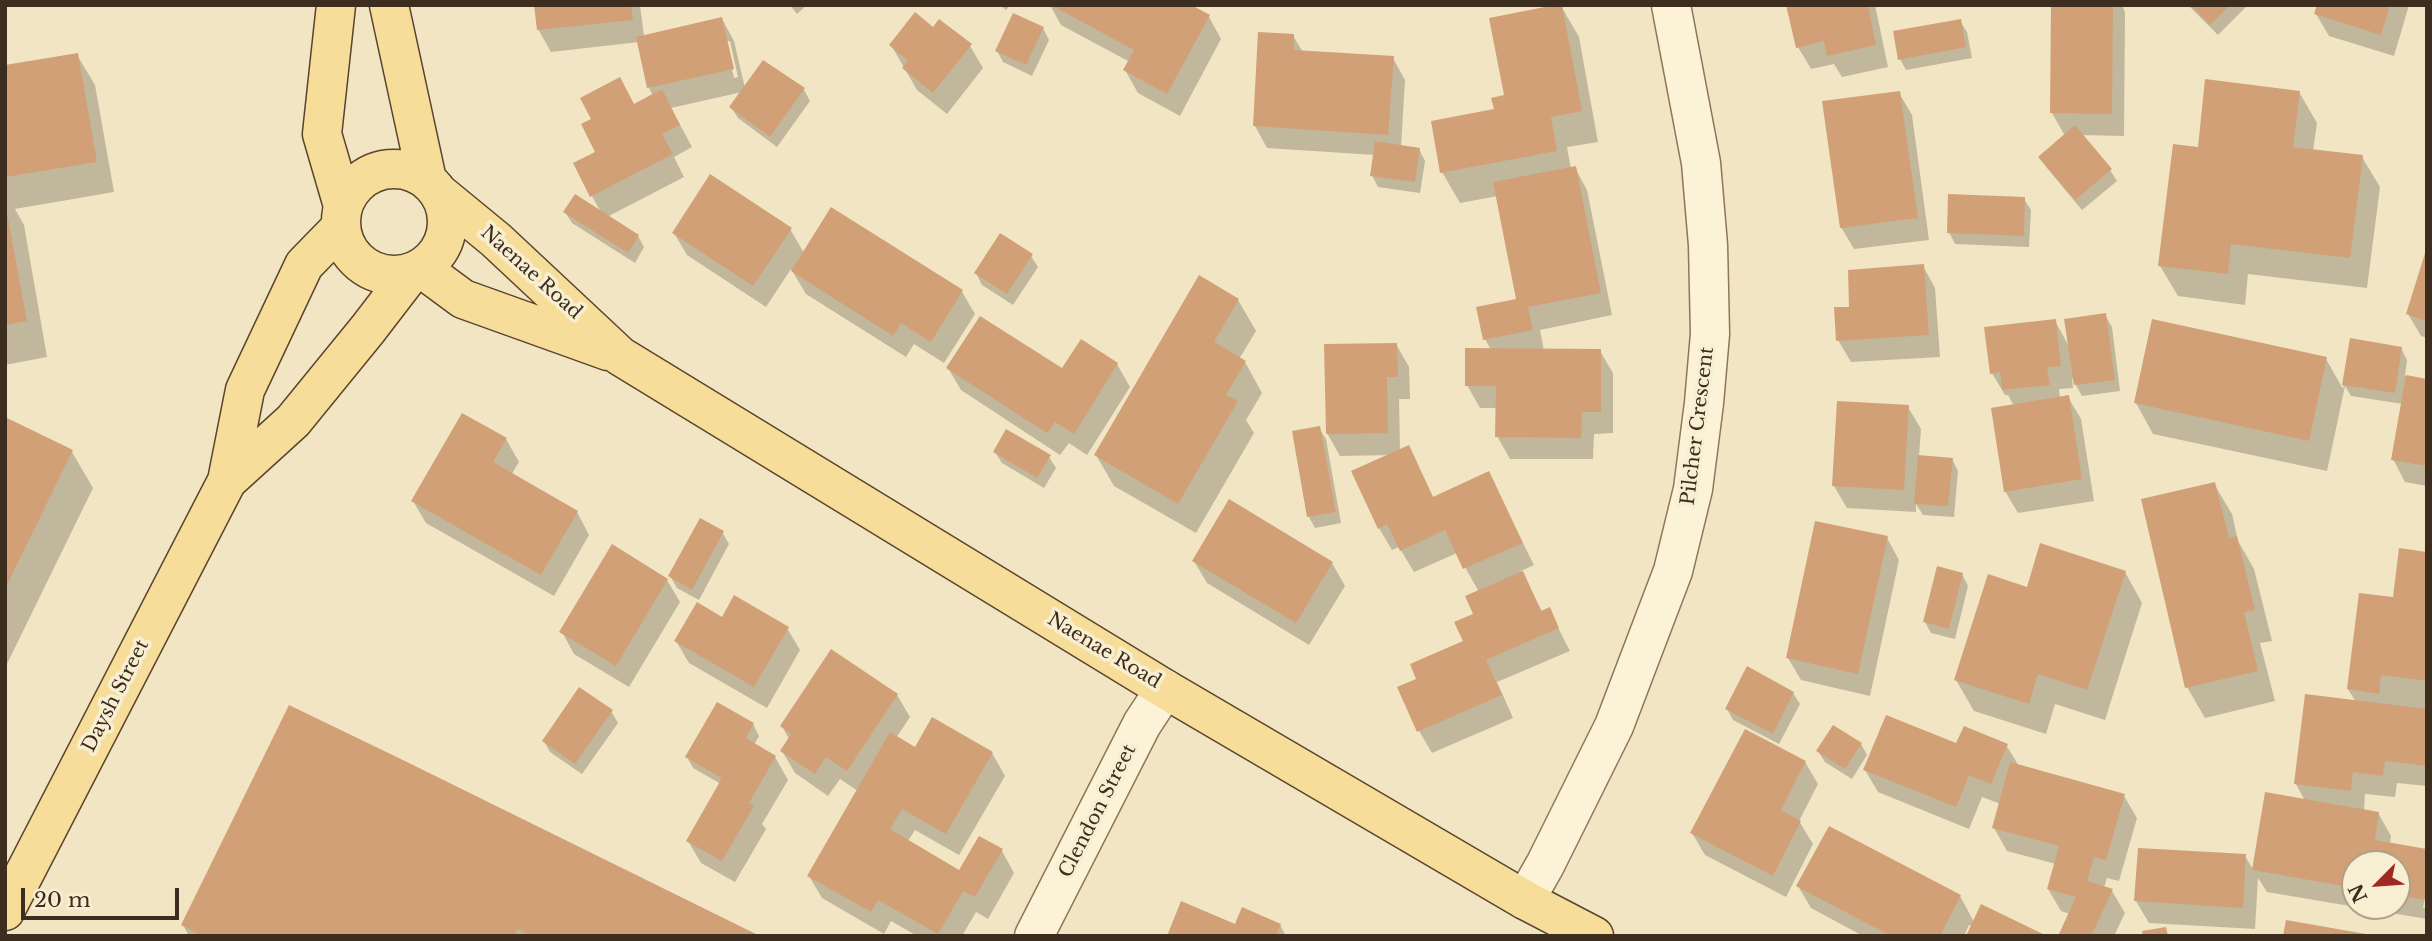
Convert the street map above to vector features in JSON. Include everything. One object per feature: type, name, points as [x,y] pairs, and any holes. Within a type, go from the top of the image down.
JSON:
[{"type":"main road","points":[[336,5],[322,134],[342,217],[345,243],[365,267],[395,275],[416,271],[435,258],[448,226],[446,210],[433,187],[389,5]]},
{"type":"main road","points":[[342,217],[350,191],[362,178],[378,170],[395,167],[412,171],[433,187]]},
{"type":"main road","name":"Naenae Road","points":[[433,187],[496,240],[620,356]]},
{"type":"main road","name":"Daysh Street","points":[[5,911],[227,481],[246,390],[304,265],[342,217]]},
{"type":"main road","name":"Daysh Street","points":[[227,481],[293,421],[416,271]]},
{"type":"main road","name":"Naenae Road","points":[[416,271],[463,299],[620,356],[1165,689],[1525,900],[1594,936]]},
{"type":"street","name":"Pilcher Crescent","points":[[1525,900],[1619,715],[1673,571],[1693,489],[1710,334],[1708,245],[1701,163],[1671,5]]},
{"type":"street","name":"Clendon Street","points":[[1034,936],[1142,724],[1165,689]]},
{"type":"building","points":[[534,5],[631,5],[633,20],[537,30]]},
{"type":"building","points":[[1051,5],[1191,5],[1210,15],[1167,94],[1123,70],[1134,50]]},
{"type":"building","points":[[1562,5],[1582,111],[1551,117],[1557,151],[1440,173],[1431,121],[1494,109],[1491,98],[1504,95],[1489,18]]},
{"type":"building","points":[[1786,5],[1868,5],[1876,45],[1827,56],[1824,41],[1796,48]]},
{"type":"building","points":[[2051,5],[2113,5],[2112,114],[2050,113]]},
{"type":"building","points":[[2191,5],[2230,5],[2210,25]]},
{"type":"building","points":[[2317,5],[2390,5],[2381,35],[2314,14]]},
{"type":"building","points":[[915,12],[933,27],[939,19],[972,44],[933,93],[902,68],[908,61],[889,45]]},
{"type":"building","points":[[1013,13],[1044,27],[1026,65],[995,51]]},
{"type":"building","points":[[722,17],[734,69],[647,88],[636,37]]},
{"type":"building","points":[[1961,19],[1966,47],[1898,60],[1893,31]]},
{"type":"building","points":[[1258,32],[1294,34],[1294,50],[1394,56],[1388,135],[1253,126]]},
{"type":"building","points":[[78,53],[97,162],[5,177],[5,65]]},
{"type":"building","points":[[763,60],[805,88],[770,137],[729,107]]},
{"type":"building","points":[[620,77],[634,104],[662,89],[680,125],[662,134],[673,154],[590,197],[573,163],[595,152],[581,124],[591,119],[580,98]]},
{"type":"building","points":[[2205,79],[2300,91],[2293,147],[2363,155],[2350,258],[2231,244],[2228,274],[2158,266],[2173,144],[2198,147]]},
{"type":"building","points":[[1900,91],[1918,218],[1840,228],[1822,101]]},
{"type":"building","points":[[2075,125],[2112,169],[2075,200],[2038,157]]},
{"type":"building","points":[[1375,141],[1420,148],[1415,182],[1370,176]]},
{"type":"building","points":[[1576,166],[1601,293],[1528,307],[1533,330],[1483,340],[1476,307],[1516,299],[1493,182]]},
{"type":"building","points":[[710,174],[792,228],[753,286],[672,233]]},
{"type":"building","points":[[575,194],[639,235],[628,253],[563,212]]},
{"type":"building","points":[[1948,194],[2025,197],[2024,236],[1947,233]]},
{"type":"building","points":[[5,202],[27,321],[5,325]]},
{"type":"building","points":[[831,207],[963,290],[931,342],[901,323],[893,336],[791,271]]},
{"type":"building","points":[[1000,233],[1033,254],[1007,294],[974,273]]},
{"type":"building","points":[[2427,250],[2427,321],[2406,314]]},
{"type":"building","points":[[1924,264],[1929,335],[1836,341],[1834,307],[1849,307],[1848,270]]},
{"type":"building","points":[[1199,275],[1239,299],[1214,342],[1246,361],[1226,395],[1238,401],[1178,504],[1094,455]]},
{"type":"building","points":[[2106,313],[2115,380],[2074,385],[2064,319]]},
{"type":"building","points":[[980,316],[1062,368],[1081,339],[1118,363],[1074,434],[1055,422],[1047,433],[946,368]]},
{"type":"building","points":[[2056,319],[2061,366],[2047,367],[2050,385],[2002,390],[2000,372],[1990,374],[1984,327]]},
{"type":"building","points":[[2152,319],[2327,357],[2309,441],[2134,403]]},
{"type":"building","points":[[2350,338],[2402,347],[2395,393],[2342,385]]},
{"type":"building","points":[[1397,343],[1398,377],[1387,377],[1388,433],[1326,434],[1324,344]]},
{"type":"building","points":[[1465,348],[1601,349],[1601,412],[1582,412],[1581,438],[1495,437],[1496,386],[1465,386]]},
{"type":"building","points":[[2406,375],[2427,379],[2427,466],[2391,460]]},
{"type":"building","points":[[2069,395],[2082,479],[2004,492],[1991,408]]},
{"type":"building","points":[[1837,401],[1909,405],[1904,490],[1832,486]]},
{"type":"building","points":[[462,413],[507,438],[493,462],[578,511],[541,575],[411,501]]},
{"type":"building","points":[[5,417],[73,450],[5,589]]},
{"type":"building","points":[[1320,426],[1336,512],[1307,517],[1292,431]]},
{"type":"building","points":[[1006,429],[1051,455],[1037,478],[993,452]]},
{"type":"building","points":[[1409,445],[1433,497],[1489,471],[1523,543],[1463,569],[1445,530],[1400,551],[1387,524],[1378,529],[1351,471]]},
{"type":"building","points":[[1918,455],[1953,458],[1948,506],[1914,504]]},
{"type":"building","points":[[2215,482],[2229,538],[2237,536],[2255,610],[2244,612],[2258,671],[2185,688],[2141,499]]},
{"type":"building","points":[[1229,499],[1333,562],[1296,623],[1192,561]]},
{"type":"building","points":[[700,518],[724,531],[692,590],[668,576]]},
{"type":"building","points":[[1815,521],[1888,536],[1858,674],[1786,658]]},
{"type":"building","points":[[2040,543],[2126,571],[2087,690],[2038,674],[2029,704],[1954,680],[1988,574],[2027,587]]},
{"type":"building","points":[[612,544],[668,579],[616,666],[559,632]]},
{"type":"building","points":[[2399,548],[2427,552],[2427,681],[2381,675],[2379,694],[2347,689],[2359,593],[2393,597]]},
{"type":"building","points":[[1937,566],[1963,573],[1949,629],[1923,622]]},
{"type":"building","points":[[1523,571],[1541,611],[1550,607],[1559,628],[1486,660],[1502,695],[1417,732],[1397,687],[1416,679],[1410,664],[1463,641],[1454,622],[1473,614],[1465,596]]},
{"type":"building","points":[[734,595],[789,627],[754,687],[674,641],[697,602],[722,617]]},
{"type":"building","points":[[831,649],[898,694],[847,771],[826,757],[815,774],[780,751],[791,734],[780,726]]},
{"type":"building","points":[[1747,666],[1794,692],[1773,734],[1725,709]]},
{"type":"building","points":[[579,687],[613,710],[575,764],[542,741]]},
{"type":"building","points":[[2305,694],[2427,709],[2427,766],[2385,761],[2383,776],[2353,772],[2351,791],[2294,784]]},
{"type":"building","points":[[717,702],[754,723],[746,738],[776,756],[749,803],[754,806],[722,861],[686,841],[722,778],[685,757]]},
{"type":"building","points":[[289,705],[760,936],[531,936],[518,929],[514,936],[202,936],[181,925]]},
{"type":"building","points":[[1886,715],[1956,743],[1964,726],[2008,744],[1991,784],[1969,775],[1956,807],[1863,770]]},
{"type":"building","points":[[932,717],[993,752],[946,834],[902,809],[890,829],[959,870],[979,836],[1003,849],[975,897],[963,891],[938,934],[878,900],[871,912],[807,876],[890,732],[915,747]]},
{"type":"building","points":[[1833,725],[1862,743],[1845,769],[1816,751]]},
{"type":"building","points":[[1745,729],[1806,761],[1781,810],[1801,821],[1773,876],[1690,833]]},
{"type":"building","points":[[2010,762],[2125,794],[2106,860],[2094,857],[2087,881],[2113,889],[2091,936],[2058,936],[2076,897],[2047,889],[2059,846],[1992,828]]},
{"type":"building","points":[[2265,792],[2379,812],[2375,840],[2427,849],[2426,900],[2411,897],[2411,850],[2341,850],[2341,886],[2252,870]]},
{"type":"building","points":[[1829,826],[1961,895],[1940,936],[1891,936],[1796,886]]},
{"type":"building","points":[[2138,848],[2246,854],[2243,908],[2134,901]]},
{"type":"building","points":[[1181,901],[1235,924],[1242,907],[1281,924],[1276,936],[1167,936]]},
{"type":"building","points":[[1981,904],[2047,936],[1966,936]]},
{"type":"building","points":[[2286,920],[2366,934],[2366,936],[2283,936]]},
{"type":"building","points":[[2166,927],[2168,936],[2143,936],[2142,931]]}]
